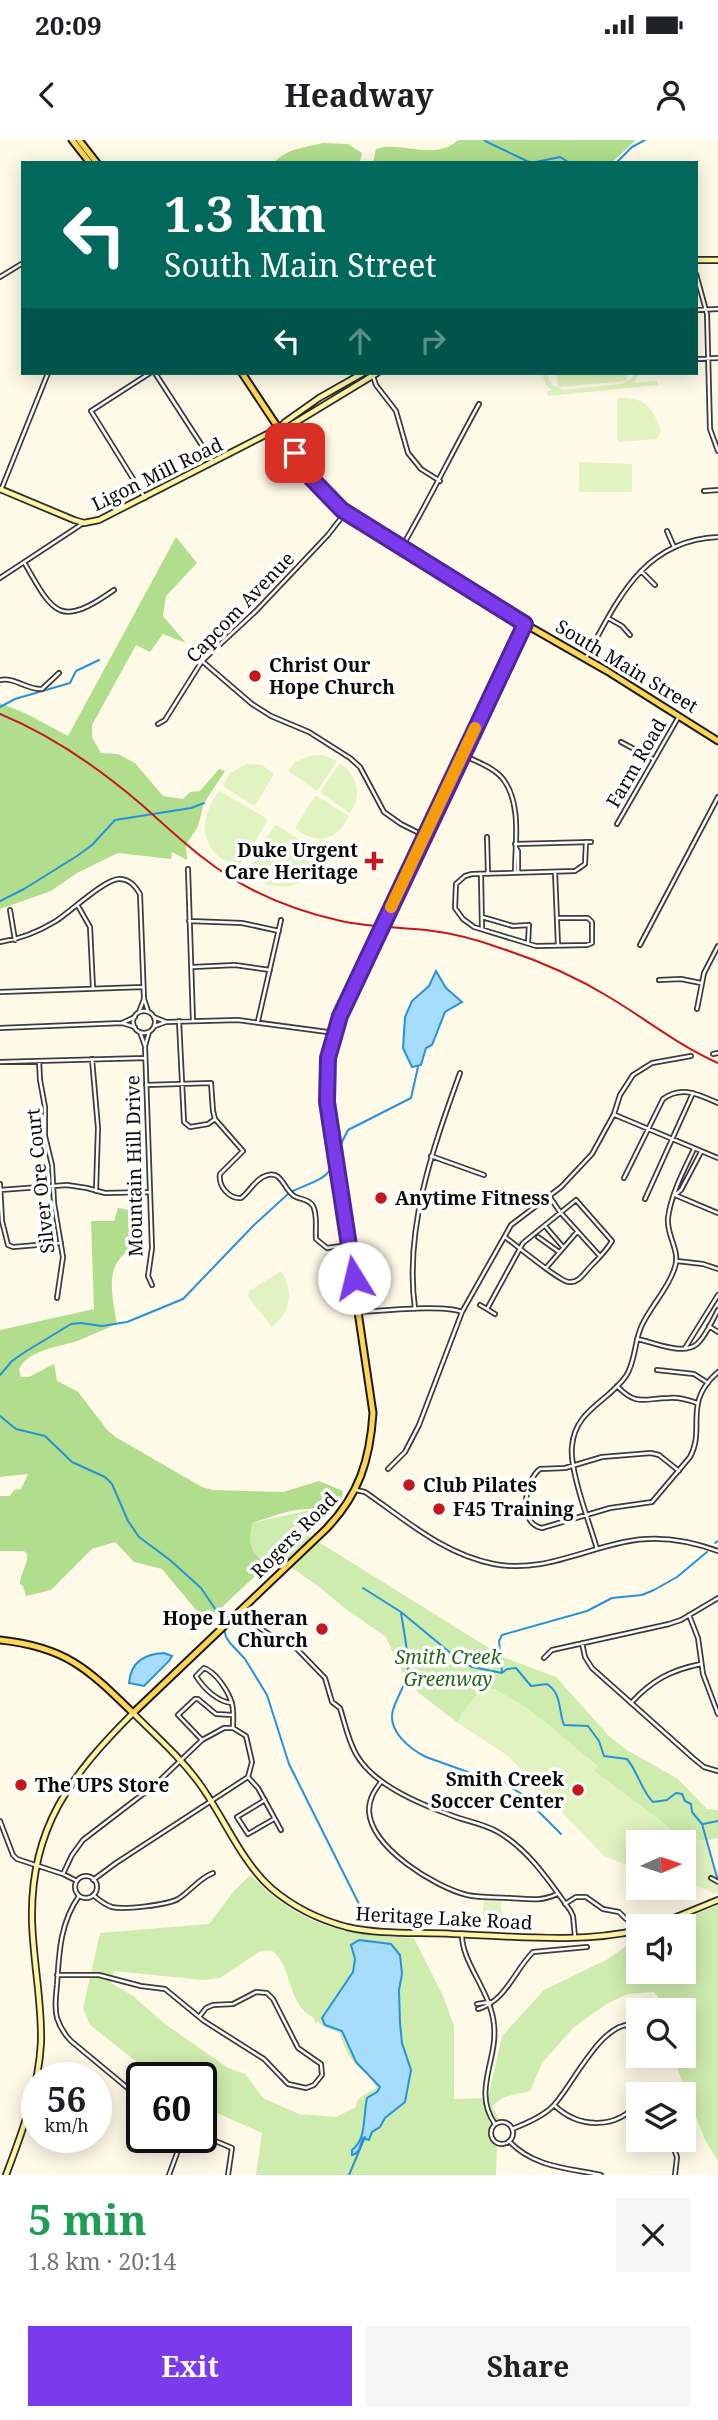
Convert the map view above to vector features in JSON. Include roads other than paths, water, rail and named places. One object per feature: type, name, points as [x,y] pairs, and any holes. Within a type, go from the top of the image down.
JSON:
[{"type":"main road","points":[[77,141],[91,161]]},
{"type":"main road","points":[[77,141],[91,161]]},
{"type":"main road","points":[[698,260],[718,262]]},
{"type":"main road","name":"South Main Street","points":[[243,375],[281,427],[312,479],[329,499],[345,512],[525,624],[680,715],[718,741]]},
{"type":"main road","name":"Ligon Mill Road","points":[[281,427],[318,398],[359,375]]},
{"type":"main road","name":"Ligon Mill Road","points":[[1,490],[84,523],[99,520],[281,427],[288,426],[371,375]]},
{"type":"main road","name":"Rogers Road","points":[[6,2175],[30,2103],[41,2044],[32,1919],[36,1866],[49,1824],[64,1793],[97,1748],[314,1541],[337,1518],[356,1490],[367,1457],[373,1413],[327,1102],[327,1069],[340,1016],[525,624]]},
{"type":"main road","points":[[0,1640],[45,1648],[71,1660],[99,1679],[133,1713]]},
{"type":"main road","name":"Heritage Lake Road","points":[[133,1713],[180,1761],[211,1801],[255,1870],[273,1889],[325,1920],[359,1929],[462,1934],[575,1937],[626,1932]]},
{"type":"main road","points":[[684,1914],[718,1900]]},
{"type":"street","points":[[0,277],[21,264]]},
{"type":"street","points":[[698,281],[706,309],[710,429],[718,451]]},
{"type":"street","points":[[698,310],[718,309]]},
{"type":"street","points":[[698,359],[718,358]]},
{"type":"street","points":[[1,490],[47,375]]},
{"type":"street","points":[[145,498],[91,411],[147,375]]},
{"type":"street","points":[[156,375],[213,463]]},
{"type":"street","points":[[374,375],[376,384],[396,411],[408,453],[421,468],[440,481]]},
{"type":"street","points":[[402,547],[440,481],[479,404]]},
{"type":"street","points":[[704,491],[718,489]]},
{"type":"street","name":"Capcom Avenue","points":[[158,724],[164,720],[202,661],[261,607],[328,535],[345,512]]},
{"type":"street","points":[[0,578],[84,523]]},
{"type":"street","points":[[667,531],[674,547]]},
{"type":"street","points":[[586,658],[625,588],[649,563],[688,541],[718,537]]},
{"type":"street","points":[[23,562],[47,603],[54,609],[82,611],[114,590]]},
{"type":"street","points":[[641,571],[655,585]]},
{"type":"street","points":[[608,618],[622,626],[630,635]]},
{"type":"street","points":[[202,661],[264,712],[309,732],[350,758],[360,767],[384,812],[425,836]]},
{"type":"street","points":[[2,679],[33,689],[42,689],[59,673]]},
{"type":"street","name":"Farm Road","points":[[617,824],[680,715]]},
{"type":"street","points":[[621,742],[653,759]]},
{"type":"street","points":[[462,754],[488,767],[502,778],[508,788],[514,809],[515,846],[518,851],[516,873]]},
{"type":"street","points":[[640,945],[718,797]]},
{"type":"street","points":[[487,837],[488,874]]},
{"type":"street","points":[[515,846],[588,842],[586,860],[582,867],[575,871],[465,876],[456,884],[455,908],[463,919],[482,929],[528,943],[558,947],[590,945],[593,940],[592,922],[589,918],[557,918]]},
{"type":"street","points":[[188,869],[193,1021]]},
{"type":"street","points":[[555,872],[558,947]]},
{"type":"street","points":[[481,874],[482,929]]},
{"type":"street","points":[[0,942],[15,940],[43,929],[111,880],[128,881],[140,894],[144,999],[148,1012],[166,1022]]},
{"type":"street","points":[[78,906],[90,927],[93,988]]},
{"type":"street","points":[[10,910],[15,940]]},
{"type":"street","points":[[482,917],[513,926],[529,925],[528,943]]},
{"type":"street","points":[[258,1021],[281,920]]},
{"type":"street","points":[[190,921],[242,923],[279,931]]},
{"type":"street","points":[[697,1009],[701,982],[718,946]]},
{"type":"street","points":[[192,967],[235,965],[270,970]]},
{"type":"street","points":[[659,980],[701,982]]},
{"type":"street","points":[[0,992],[143,987]]},
{"type":"street","points":[[122,1023],[135,1017],[144,999]]},
{"type":"street","points":[[139,1012],[148,1012]]},
{"type":"street","points":[[135,1017],[135,1027]]},
{"type":"street","points":[[154,1017],[155,1026]]},
{"type":"street","points":[[179,1021],[184,1122],[190,1127],[215,1119]]},
{"type":"street","points":[[0,1028],[122,1023],[135,1027],[140,1032],[149,1032],[155,1026],[166,1022],[258,1021],[335,1033]]},
{"type":"street","name":"Mountain Hill Drive","points":[[140,1032],[145,1046]]},
{"type":"street","name":"Mountain Hill Drive","points":[[149,1032],[145,1058],[152,1248],[149,1276],[152,1285]]},
{"type":"street","points":[[388,1469],[405,1452],[419,1425],[462,1312],[504,1236],[519,1217],[573,1177],[592,1154],[614,1114],[620,1095],[642,1067],[671,1058],[691,1056]]},
{"type":"street","points":[[0,1062],[145,1058]]},
{"type":"street","points":[[92,1059],[98,1121],[96,1191]]},
{"type":"street","name":"Silver Ore Court","points":[[39,1061],[46,1107],[45,1136],[52,1165],[55,1218],[61,1243],[62,1273],[57,1298]]},
{"type":"street","points":[[415,1309],[417,1218],[431,1156],[460,1073]]},
{"type":"street","points":[[146,1085],[211,1083],[215,1119],[243,1152],[223,1169],[219,1177],[222,1187],[234,1198],[242,1198],[258,1180],[266,1175],[277,1176],[292,1194],[313,1206],[318,1242],[327,1248],[348,1245]]},
{"type":"street","points":[[624,1178],[663,1099],[674,1092],[693,1093],[718,1103]]},
{"type":"street","points":[[645,1199],[693,1093]]},
{"type":"street","points":[[614,1114],[718,1158]]},
{"type":"street","points":[[597,1549],[573,1465],[572,1444],[577,1425],[588,1411],[617,1386],[631,1366],[640,1327],[673,1273],[677,1261],[668,1219],[677,1187],[694,1149]]},
{"type":"street","points":[[675,1195],[681,1190],[701,1152]]},
{"type":"street","points":[[431,1156],[484,1175]]},
{"type":"street","points":[[0,1184],[4,1237],[8,1245],[13,1247],[61,1243]]},
{"type":"street","points":[[0,1190],[67,1185],[105,1193],[150,1192]]},
{"type":"street","points":[[675,1195],[718,1213]]},
{"type":"street","points":[[549,1196],[600,1256]]},
{"type":"street","points":[[488,1309],[520,1248],[527,1238],[576,1200],[610,1237],[611,1244],[576,1281],[564,1282],[520,1248],[504,1236]]},
{"type":"street","points":[[544,1225],[563,1247]]},
{"type":"street","points":[[546,1268],[577,1232]]},
{"type":"street","points":[[538,1237],[559,1252]]},
{"type":"street","points":[[677,1261],[718,1269]]},
{"type":"street","points":[[685,1348],[718,1295]]},
{"type":"street","points":[[480,1305],[495,1314]]},
{"type":"street","points":[[359,1312],[415,1309],[462,1312]]},
{"type":"street","points":[[637,1339],[676,1348],[693,1347],[699,1342],[718,1310]]},
{"type":"street","points":[[709,1326],[718,1332]]},
{"type":"street","points":[[657,1370],[694,1374],[708,1382]]},
{"type":"street","points":[[679,1471],[659,1455],[651,1453],[602,1457],[556,1469],[540,1469],[535,1472],[528,1495],[527,1518],[531,1524],[542,1528],[610,1508],[652,1502],[679,1471],[694,1450],[698,1403],[708,1382],[718,1372]]},
{"type":"street","points":[[617,1386],[636,1401],[671,1397],[698,1403]]},
{"type":"street","points":[[356,1490],[365,1492],[438,1543],[473,1559],[508,1566],[533,1566],[565,1560],[625,1541],[660,1539],[691,1543],[718,1551]]},
{"type":"street","points":[[544,1658],[552,1650],[668,1624],[718,1598]]},
{"type":"street","points":[[240,1610],[258,1627],[286,1645],[296,1648],[325,1678],[331,1702],[340,1708],[350,1741],[367,1769],[381,1782],[441,1811],[495,1830],[510,1839],[533,1861],[573,1916],[575,1937]]},
{"type":"street","points":[[689,1615],[698,1638],[701,1664],[718,1714]]},
{"type":"street","points":[[582,1643],[585,1657],[592,1668],[704,1767],[718,1771]]},
{"type":"street","points":[[631,1703],[657,1678],[680,1668],[701,1664]]},
{"type":"street","points":[[232,1703],[222,1703],[196,1676],[204,1668],[210,1669],[228,1692],[232,1703],[233,1728]]},
{"type":"street","points":[[202,1740],[178,1715],[195,1699],[216,1714],[233,1715]]},
{"type":"street","points":[[63,1874],[83,1840],[156,1784],[202,1740],[224,1728],[240,1731],[249,1742],[252,1762],[248,1777],[104,1870],[93,1880]]},
{"type":"street","points":[[248,1777],[281,1829]]},
{"type":"street","points":[[381,1782],[369,1804],[370,1820],[374,1829],[396,1854],[432,1881],[478,1897],[539,1900],[557,1894]]},
{"type":"street","points":[[265,1800],[237,1817],[248,1834],[274,1819]]},
{"type":"street","points":[[0,1821],[17,1859],[77,1881]]},
{"type":"street","points":[[93,1895],[107,1905],[120,1908],[170,1902],[180,1897],[201,1878],[213,1873]]},
{"type":"street","points":[[93,1880],[85,1877],[77,1881],[75,1887],[79,1896],[63,1929],[57,1975],[56,2012],[64,2033],[126,2086]]},
{"type":"street","points":[[712,1878],[718,1882]]},
{"type":"street","points":[[79,1896],[86,1898],[93,1895],[96,1889],[93,1880]]},
{"type":"street","points":[[565,1904],[576,1897],[586,1897],[603,1909],[619,1912],[626,1919]]},
{"type":"street","points":[[462,1934],[465,1954],[490,2002],[495,2032],[484,2093],[488,2113],[495,2124]]},
{"type":"street","points":[[478,2009],[500,1996],[533,1952],[587,1947]]},
{"type":"street","points":[[57,1975],[99,1975],[143,1987],[164,1988],[199,2017],[264,2059],[288,2084],[309,2087],[316,2084],[321,2077],[321,2064],[298,2048],[271,1997],[264,1991],[256,1992],[233,2004],[211,2006],[199,2017]]},
{"type":"street","points":[[477,2004],[490,2002]]},
{"type":"street","points":[[512,2129],[538,2118],[554,2105],[592,2050],[626,2025]]},
{"type":"street","points":[[554,2105],[571,2117],[604,2123],[620,2120],[626,2114]]},
{"type":"street","points":[[504,2122],[512,2129],[509,2141],[499,2143],[493,2140],[491,2130],[495,2124],[504,2122]]},
{"type":"street","points":[[217,2141],[232,2148],[228,2175]]},
{"type":"street","points":[[509,2141],[523,2155],[538,2162],[601,2175]]},
{"type":"street","points":[[675,2152],[675,2175]]},
{"type":"street","points":[[169,2175],[177,2153]]},
{"type":"water","points":[[436,971],[446,988],[462,1002],[445,1012],[432,1045],[426,1048],[421,1065],[412,1067],[403,1048],[405,1017],[412,1001],[429,986]]},
{"type":"water","points":[[164,1653],[172,1656],[144,1686],[129,1683],[130,1675],[140,1660]]},
{"type":"water","points":[[359,1940],[391,1944],[400,1955],[400,2023],[402,2043],[411,2070],[405,2102],[385,2118],[380,2127],[372,2132],[369,2140],[363,2138],[359,2150],[352,2155],[362,2133],[367,2098],[380,2087],[356,2062],[342,2031],[325,2025],[322,2018],[353,1972],[355,1959],[351,1945]]},
{"type":"waterway","points":[[618,161],[632,147],[645,140]]},
{"type":"waterway","points":[[485,141],[527,161]]},
{"type":"waterway","points":[[541,161],[560,157],[567,161]]},
{"type":"waterway","points":[[0,707],[15,699],[70,683],[76,671],[99,660]]},
{"type":"waterway","points":[[0,901],[77,856],[92,845],[115,820],[191,808],[204,803]]},
{"type":"waterway","points":[[337,1152],[348,1130],[411,1098],[418,1067]]},
{"type":"waterway","points":[[293,1191],[321,1178],[334,1164]]},
{"type":"waterway","points":[[0,1375],[12,1361],[71,1324],[102,1326],[127,1322],[183,1299],[254,1225],[288,1194]]},
{"type":"waterway","points":[[0,1416],[16,1429],[45,1436],[72,1462],[105,1477],[112,1484],[128,1521],[139,1537],[201,1588],[222,1619],[226,1637],[245,1659],[267,1695],[289,1764],[361,1908],[375,1911],[386,1922]]},
{"type":"waterway","points":[[502,1672],[499,1641],[502,1635],[587,1611],[612,1598],[642,1595],[677,1577],[707,1552]]},
{"type":"waterway","points":[[363,1588],[401,1612],[459,1660],[472,1667],[502,1673],[516,1668],[531,1686],[547,1684],[555,1692],[564,1725],[588,1726],[599,1741],[604,1756],[627,1759],[653,1802],[667,1800],[676,1793],[682,1794],[702,1824],[718,1881]]},
{"type":"waterway","points":[[401,1613],[408,1668],[392,1718],[401,1738],[426,1757],[482,1777],[502,1781],[520,1793],[561,1834]]},
{"type":"waterway","points":[[703,1824],[718,1821]]},
{"type":"waterway","points":[[349,2175],[365,2137]]},
{"type":"railway","points":[[0,714],[38,732],[92,766],[126,791],[208,862],[262,894],[295,908],[341,921],[446,933],[531,959],[571,976],[718,1063]]},
{"type":"place","name":"Christ Our Hope Church","points":[[255,676]]},
{"type":"place","name":"Duke Urgent Care Heritage","points":[[374,861]]},
{"type":"place","name":"Anytime Fitness","points":[[381,1198]]},
{"type":"place","name":"Club Pilates","points":[[409,1485]]},
{"type":"place","name":"F45 Training","points":[[439,1509]]},
{"type":"place","name":"Hope Lutheran Church","points":[[322,1629]]},
{"type":"place","name":"The UPS Store","points":[[21,1785]]},
{"type":"place","name":"Smith Creek Soccer Center","points":[[578,1790]]},
{"type":"park label","name":"Smith Creek Greenway","points":[[448,1668]]}]
